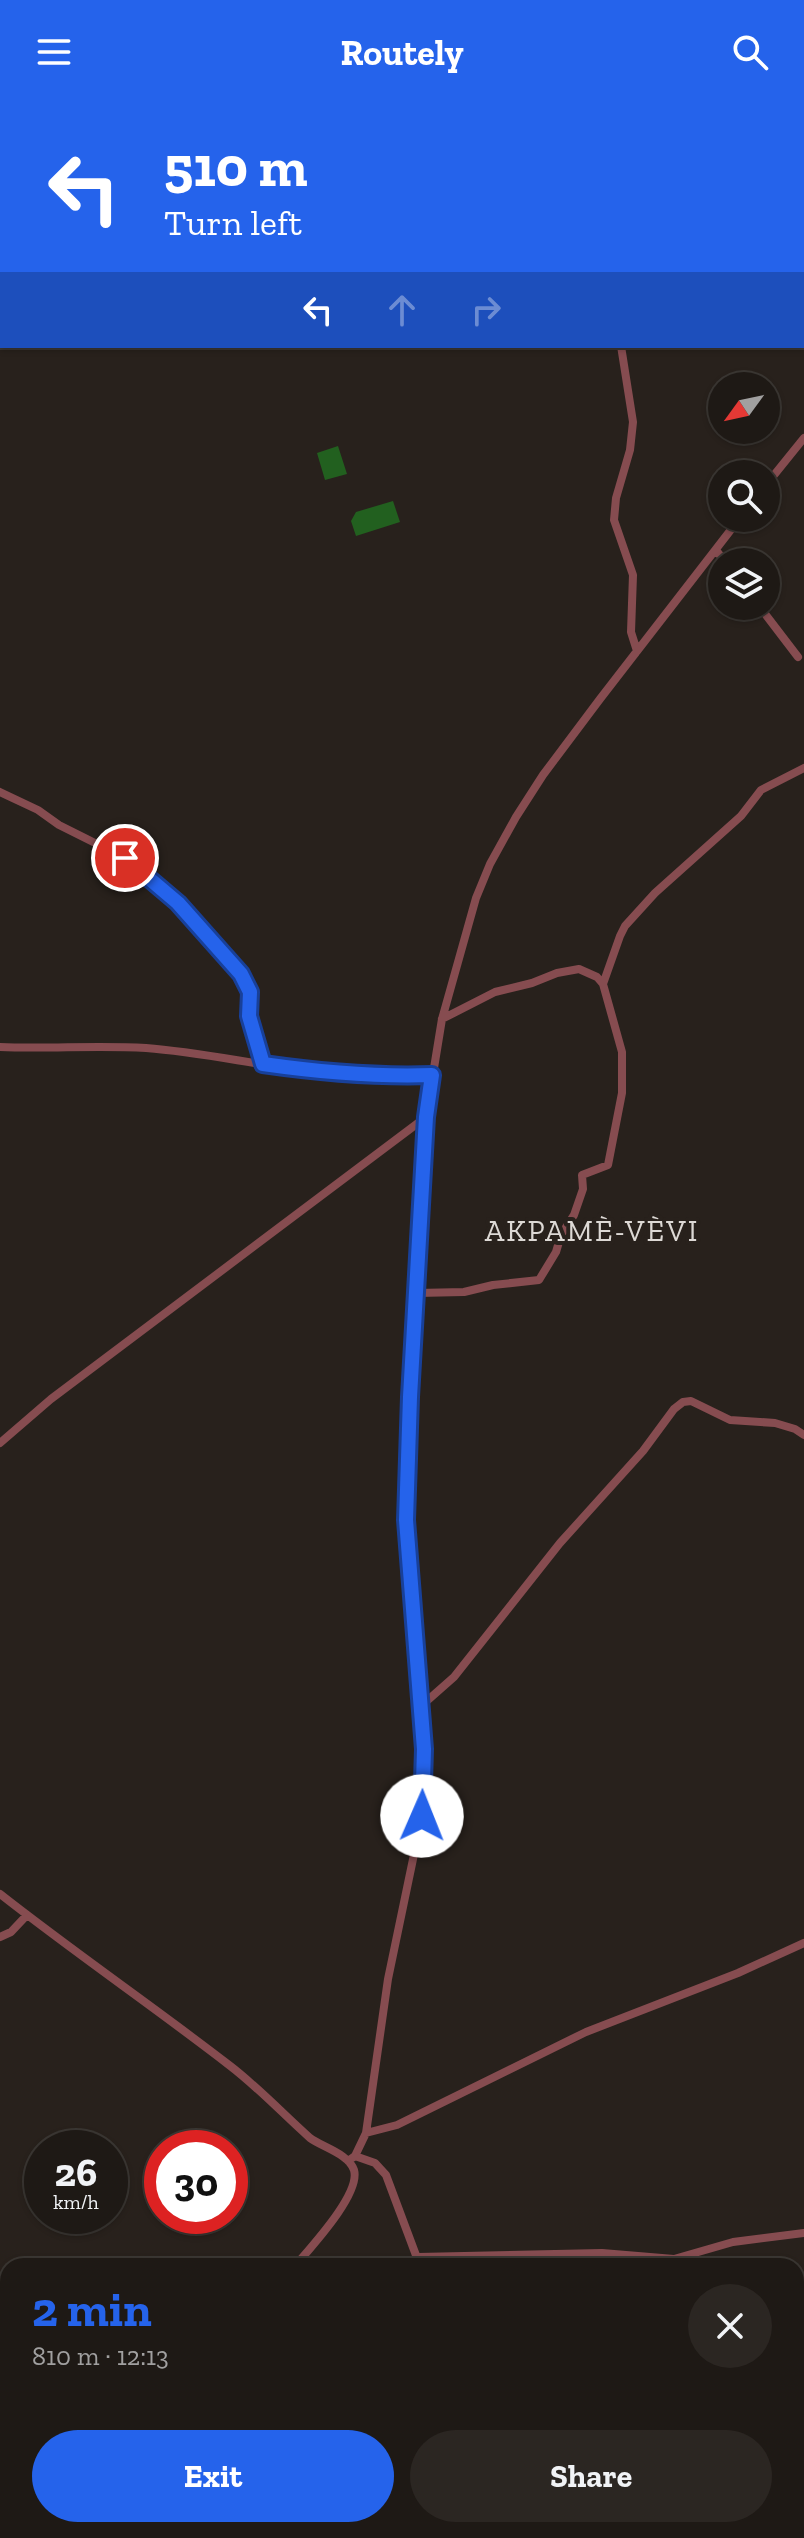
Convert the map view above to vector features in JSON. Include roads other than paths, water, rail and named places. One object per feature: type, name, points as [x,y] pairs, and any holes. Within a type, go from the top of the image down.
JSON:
[{"type":"street","points":[[621,348],[633,422],[614,520],[633,575],[631,632],[637,651]]},
{"type":"street","points":[[780,468],[804,438]]},
{"type":"street","points":[[302,2258],[331,2223],[346,2200],[354,2179],[352,2159],[366,2133],[388,1979],[422,1816],[424,1749],[406,1520],[426,1117],[442,1019],[472,910],[490,864],[516,817],[543,775],[708,560]]},
{"type":"street","points":[[770,620],[798,657]]},
{"type":"street","points":[[603,984],[625,926],[655,893],[741,816],[761,790],[804,768]]},
{"type":"street","points":[[0,792],[125,858],[178,903],[247,984],[252,1031],[263,1064]]},
{"type":"street","points":[[417,1293],[464,1292],[539,1280],[574,1215],[583,1189],[582,1175],[608,1165],[622,1093],[622,1052],[603,984],[588,972],[570,969],[495,992],[442,1019]]},
{"type":"street","points":[[0,1047],[22,1049],[86,1045],[149,1048],[334,1073],[432,1075]]},
{"type":"street","points":[[0,1443],[51,1399],[426,1117]]},
{"type":"street","points":[[420,1707],[454,1677],[560,1543],[683,1402],[691,1401],[730,1420],[775,1423],[804,1435]]},
{"type":"street","points":[[0,1894],[232,2067],[314,2141],[352,2159],[375,2163],[386,2175],[417,2258]]},
{"type":"street","points":[[0,1937],[11,1932],[27,1915]]},
{"type":"street","points":[[366,2133],[397,2125],[586,2032],[738,1973],[804,1943]]},
{"type":"street","points":[[677,2258],[733,2242],[804,2233]]},
{"type":"street","points":[[500,2258],[602,2253],[662,2258]]},
{"type":"district","name":"AKPAMÈ-VÈVI","points":[[592,1231]]}]
